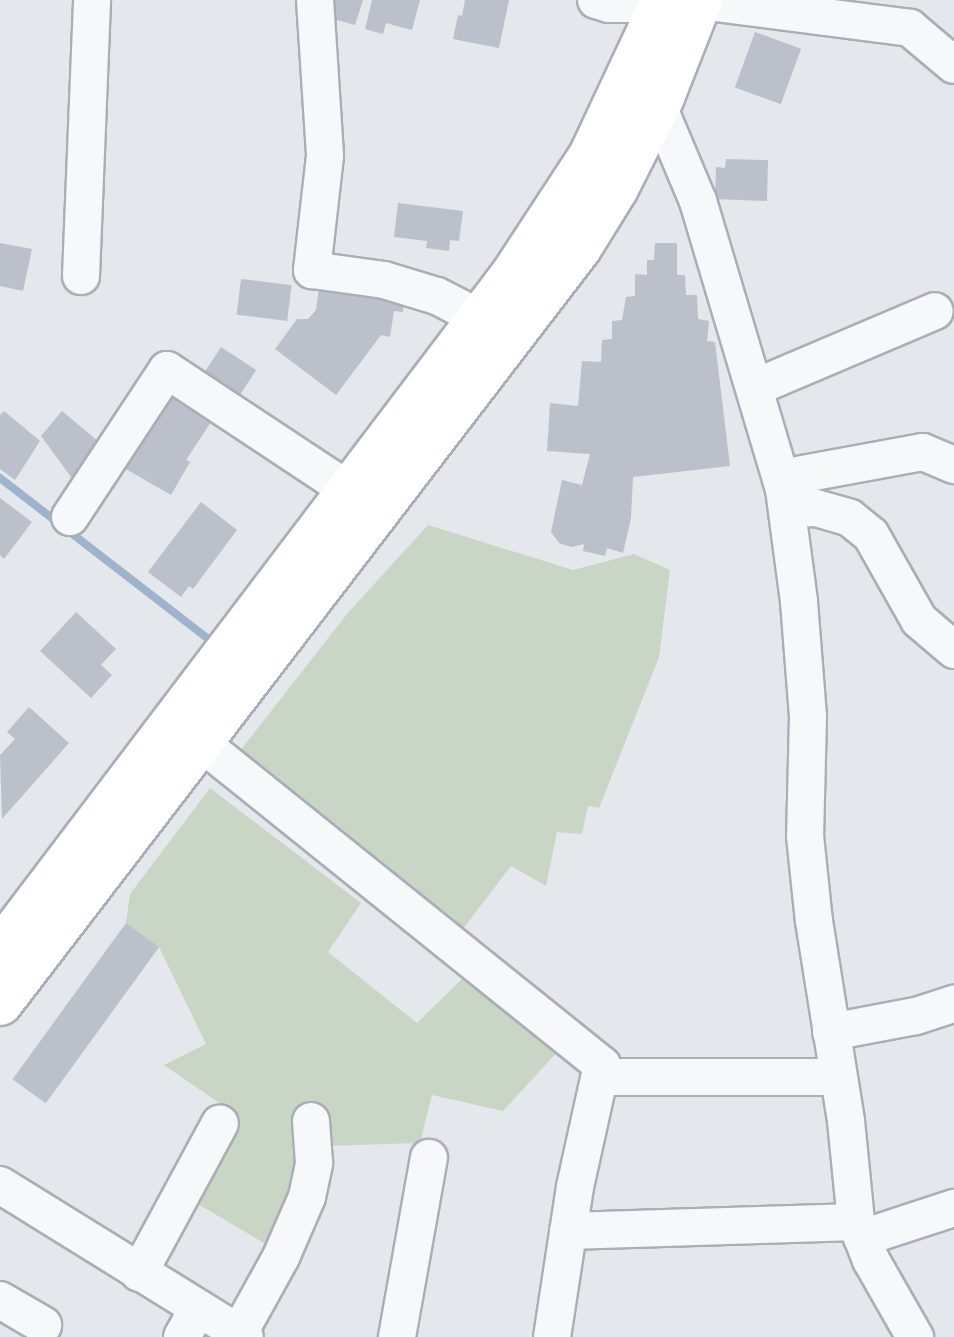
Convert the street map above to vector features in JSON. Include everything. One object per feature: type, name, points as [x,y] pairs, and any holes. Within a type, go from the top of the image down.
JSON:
[{"type":"highway","points":[[0,951],[480,318],[591,156],[682,1]]},
{"type":"highway","points":[[0,1003],[579,248],[616,188],[658,106],[682,1]]},
{"type":"street","points":[[81,276],[92,0]]},
{"type":"street","points":[[315,0],[325,156],[312,270],[384,280],[437,296],[480,318]]},
{"type":"street","points":[[596,0],[609,4],[682,1],[871,11],[910,28],[954,65]]},
{"type":"street","points":[[658,106],[698,201],[756,387],[784,493],[799,602],[808,716],[805,836],[859,1230],[915,1337]]},
{"type":"street","points":[[756,387],[935,311]]},
{"type":"street","points":[[70,517],[167,370],[350,491]]},
{"type":"street","points":[[784,493],[923,452],[954,465]]},
{"type":"street","points":[[784,493],[816,508],[850,518],[871,535],[919,620],[954,650]]},
{"type":"street","points":[[200,742],[602,1065],[568,1231],[552,1337]]},
{"type":"street","points":[[831,1032],[916,1016],[954,1004]]},
{"type":"street","points":[[600,1077],[838,1077]]},
{"type":"street","points":[[0,1185],[139,1273],[190,1323],[242,1335],[307,1197],[314,1163],[311,1121]]},
{"type":"street","points":[[139,1273],[220,1123]]},
{"type":"street","points":[[397,1337],[429,1158]]},
{"type":"street","points":[[568,1231],[859,1230],[954,1208]]},
{"type":"street","points":[[0,1300],[43,1325]]},
{"type":"green space","points":[[428,525],[573,570],[634,554],[670,570],[659,657],[599,808],[588,806],[582,834],[557,832],[546,886],[511,866],[462,930],[233,760],[347,614]]},
{"type":"green space","points":[[210,788],[361,903],[328,952],[417,1023],[464,977],[561,1048],[503,1111],[432,1095],[420,1143],[323,1146],[274,1249],[191,1200],[225,1107],[164,1065],[206,1044],[159,947],[126,923],[130,894]]},
{"type":"building","points":[[327,0],[363,0],[355,25],[327,17]]},
{"type":"building","points":[[372,0],[420,0],[412,30],[386,23],[383,34],[365,29]]},
{"type":"building","points":[[465,0],[509,0],[499,48],[453,39]]},
{"type":"building","points":[[755,32],[801,49],[781,104],[735,87]]},
{"type":"building","points":[[726,159],[768,160],[767,201],[715,199],[716,167],[725,168]]},
{"type":"building","points":[[398,203],[463,211],[459,241],[450,240],[449,251],[426,248],[427,241],[394,237]]},
{"type":"building","points":[[0,243],[32,249],[23,291],[0,286]]},
{"type":"building","points":[[655,243],[677,243],[677,275],[685,275],[686,295],[697,295],[698,319],[709,321],[707,341],[715,342],[730,466],[633,477],[631,518],[623,553],[607,548],[605,556],[583,551],[584,544],[571,547],[559,543],[551,532],[562,480],[582,485],[590,454],[547,451],[550,403],[578,406],[582,361],[601,362],[602,340],[612,339],[612,321],[622,320],[626,297],[635,296],[635,274],[647,275],[647,260],[654,260]]},
{"type":"building","points":[[241,279],[292,285],[287,321],[237,315]]},
{"type":"building","points":[[320,280],[405,292],[403,312],[394,311],[390,337],[381,335],[336,395],[275,349],[297,319],[308,319],[316,310]]},
{"type":"building","points":[[221,347],[256,370],[236,402],[200,379]]},
{"type":"building","points":[[172,397],[199,409],[197,413],[211,422],[186,460],[190,462],[171,495],[124,468]]},
{"type":"building","points":[[4,411],[40,441],[15,480],[0,469],[0,415]]},
{"type":"building","points":[[62,411],[105,447],[74,481],[41,436]]},
{"type":"building","points":[[0,498],[32,522],[4,559],[0,555]]},
{"type":"building","points":[[201,502],[237,530],[193,589],[189,586],[181,597],[148,572]]},
{"type":"building","points":[[76,612],[116,649],[101,665],[112,675],[91,698],[40,651]]},
{"type":"building","points":[[29,707],[69,743],[2,819],[0,755],[15,739],[7,732]]},
{"type":"building","points":[[126,923],[159,947],[46,1103],[13,1079]]},
{"type":"waterway","points":[[0,478],[216,645]]}]
